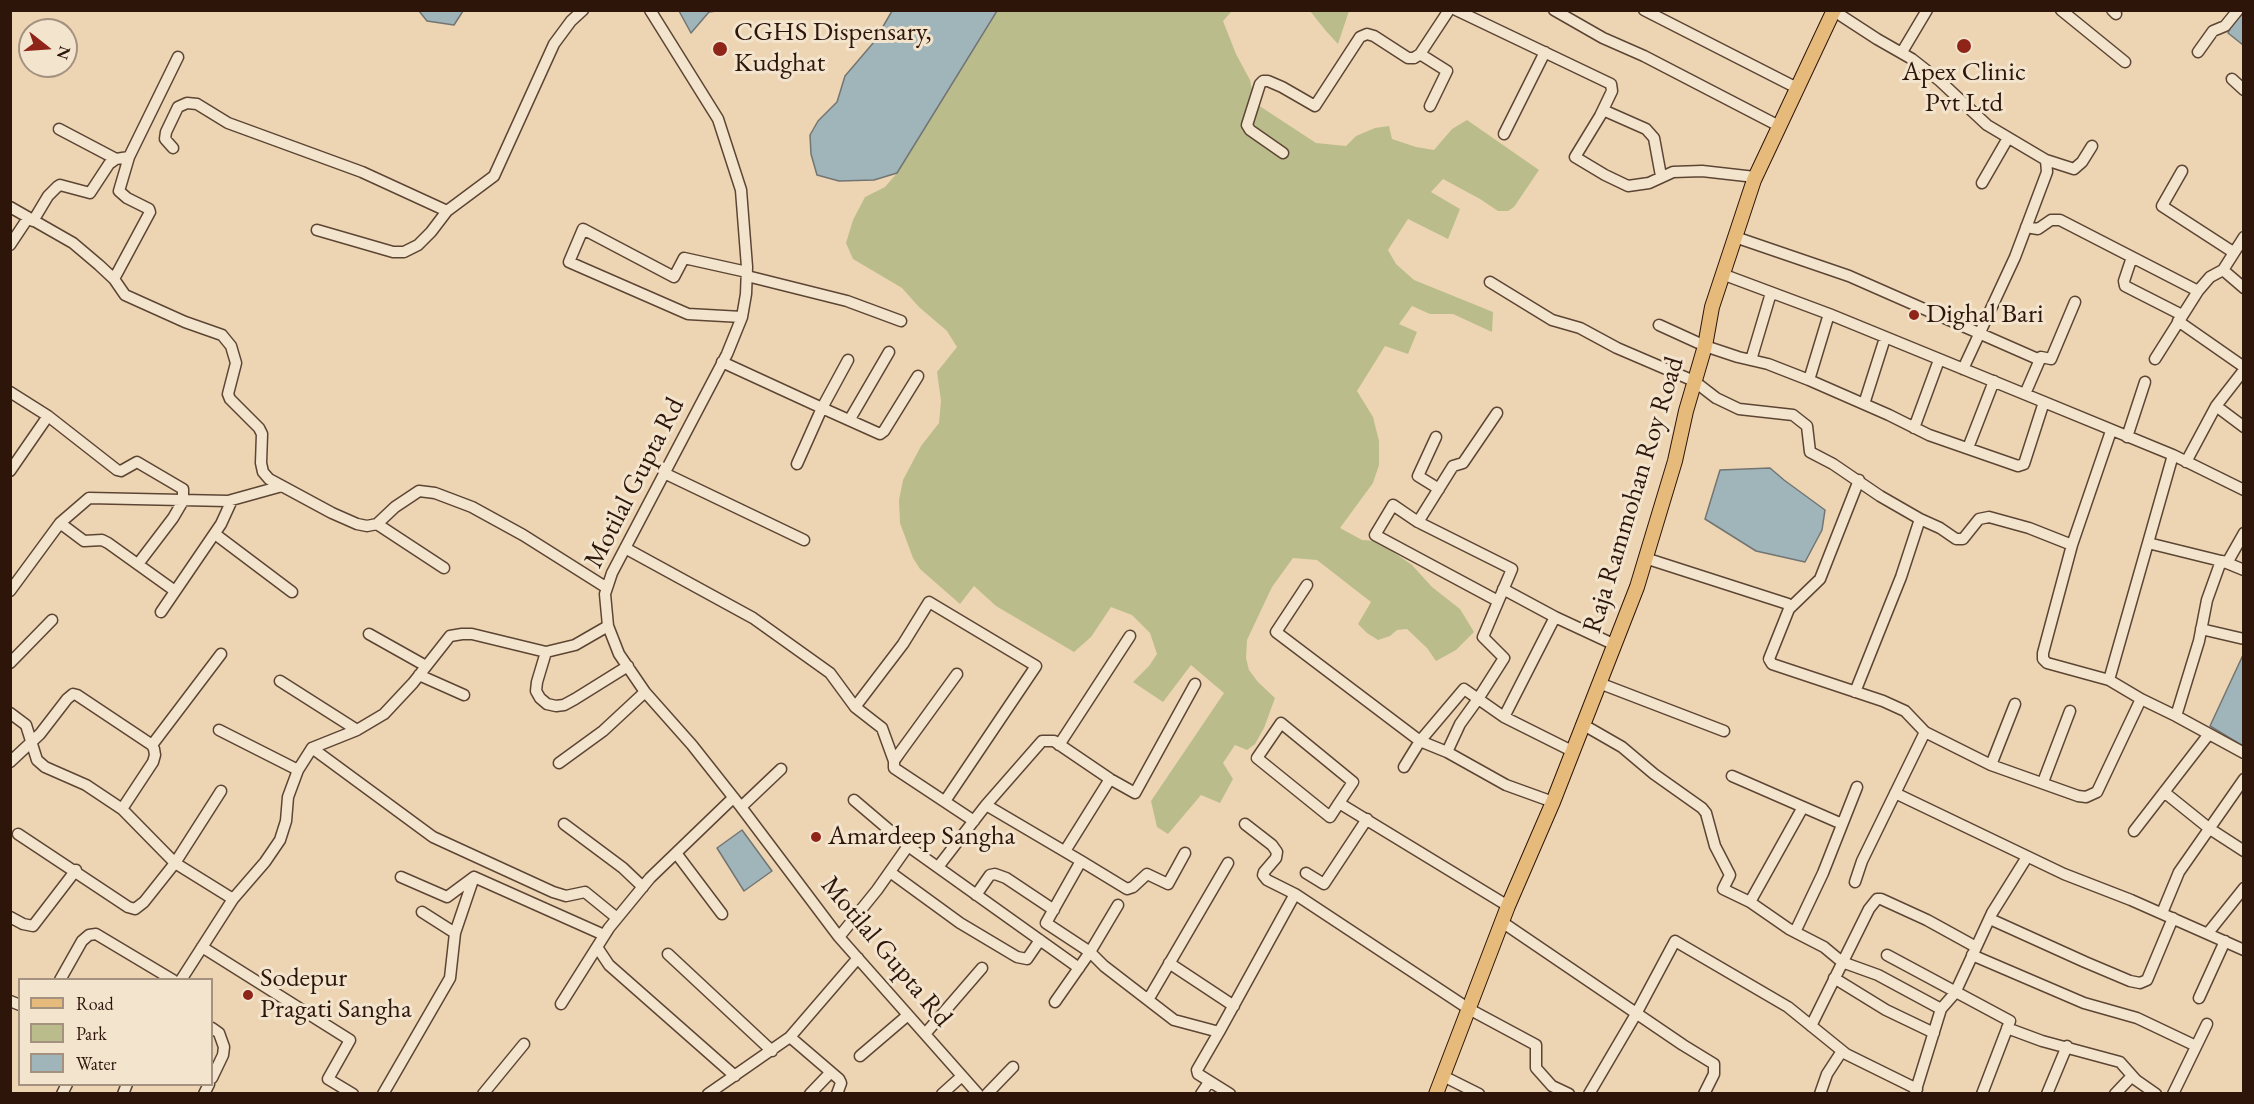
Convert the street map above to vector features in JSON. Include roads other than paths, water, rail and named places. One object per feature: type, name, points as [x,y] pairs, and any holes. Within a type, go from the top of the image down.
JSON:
[{"type":"main road","name":"Raja Rammohan Roy Road","points":[[1436,1094],[1508,906],[1553,802],[1636,587],[1675,461],[1712,307],[1755,177],[1834,11]]},
{"type":"street","points":[[317,230],[393,252],[404,252],[418,245],[447,211],[494,176],[554,44],[571,21],[584,10]]},
{"type":"street","name":"Motilal Gupta Rd","points":[[650,10],[718,119],[741,190],[747,274],[742,318],[722,362],[612,573],[605,594],[608,626],[619,654],[645,692],[741,807],[839,937],[978,1094]]},
{"type":"street","points":[[1283,153],[1250,130],[1247,125],[1263,81],[1282,87],[1315,106],[1360,37],[1366,34],[1374,36],[1408,58],[1414,58],[1420,54],[1449,10]]},
{"type":"street","points":[[1456,10],[1611,84],[1612,92],[1575,158],[1628,186],[1649,183],[1673,172],[1702,171],[1755,177]]},
{"type":"street","points":[[1554,10],[1604,38],[1644,56],[1779,126]]},
{"type":"street","points":[[1644,10],[1797,88]]},
{"type":"street","points":[[1902,52],[1927,10]]},
{"type":"street","points":[[2061,10],[2125,62]]},
{"type":"street","points":[[2198,52],[2213,31],[2225,26],[2238,10]]},
{"type":"street","points":[[1834,11],[1902,52],[1940,81],[1987,125],[2046,160],[2074,169],[2082,162],[2092,146]]},
{"type":"street","points":[[1504,134],[1545,52]]},
{"type":"street","points":[[1420,54],[1447,72],[1430,106]]},
{"type":"street","points":[[114,279],[150,212],[144,206],[120,194],[119,191],[129,157],[178,57]]},
{"type":"street","points":[[2232,79],[2244,90]]},
{"type":"street","points":[[173,148],[165,139],[178,107],[187,103],[197,104],[228,123],[362,172],[447,211]]},
{"type":"street","points":[[1603,110],[1646,129],[1654,138],[1661,176]]},
{"type":"street","points":[[59,129],[116,159]]},
{"type":"street","points":[[1982,183],[2008,138]]},
{"type":"street","points":[[10,245],[54,189],[60,185],[90,193],[109,164],[116,159],[129,157]]},
{"type":"street","points":[[1963,369],[2015,257],[2048,172],[2046,160]]},
{"type":"street","points":[[2182,171],[2162,206],[2233,252]]},
{"type":"street","points":[[10,207],[73,243],[114,279],[125,295],[185,322],[222,335],[231,346],[236,363],[228,394],[230,399],[259,428],[262,434],[263,472],[282,486],[357,524],[367,526],[377,524],[395,507],[419,491],[435,493],[472,507],[523,535],[607,588]]},
{"type":"street","points":[[2026,227],[2038,229],[2051,220],[2060,220],[2198,291]]},
{"type":"street","points":[[742,318],[688,314],[569,262],[583,229],[674,277],[684,258],[872,308],[901,321]]},
{"type":"street","points":[[1735,237],[1849,276],[2040,360]]},
{"type":"street","points":[[2155,359],[2198,291],[2210,277],[2223,270],[2244,237]]},
{"type":"street","points":[[2132,257],[2124,281],[2125,286],[2180,318],[2244,369],[2216,406],[2186,462]]},
{"type":"street","points":[[2223,270],[2244,288]]},
{"type":"street","points":[[1722,274],[1829,314],[2173,455],[2244,490]]},
{"type":"street","points":[[1490,282],[1552,320],[1580,328],[1617,348],[1694,381],[1716,398],[1739,409],[1793,415],[1807,426],[1810,452],[1859,480],[1880,496],[1956,539],[1963,539],[1979,519],[1989,517],[2029,528],[2072,545]]},
{"type":"street","points":[[1751,360],[1771,292]]},
{"type":"street","points":[[2025,394],[2041,357],[2051,360],[2075,302]]},
{"type":"street","points":[[1809,380],[1829,314]]},
{"type":"street","points":[[1659,325],[1704,346],[1768,364],[1809,380],[1929,435],[2021,466],[2024,464],[2044,402]]},
{"type":"street","points":[[1864,404],[1885,338]]},
{"type":"street","points":[[850,419],[889,352]]},
{"type":"street","points":[[796,464],[848,360]]},
{"type":"street","points":[[1914,428],[1939,360]]},
{"type":"street","points":[[722,362],[850,419],[873,432],[883,432],[918,376]]},
{"type":"street","points":[[1968,448],[1994,381]]},
{"type":"street","points":[[2127,437],[2145,382]]},
{"type":"street","points":[[10,392],[48,416],[117,470],[125,470],[137,462],[180,486],[184,493],[183,501],[173,519],[138,564]]},
{"type":"street","points":[[2216,406],[2244,427]]},
{"type":"street","points":[[1418,522],[1453,465],[1463,463],[1497,413]]},
{"type":"street","points":[[10,471],[48,416]]},
{"type":"street","points":[[2111,431],[2072,545],[2043,658],[2047,663],[2109,680],[2244,753]]},
{"type":"street","points":[[1436,437],[1418,476],[1439,489]]},
{"type":"street","points":[[2109,680],[2173,455]]},
{"type":"street","points":[[664,473],[804,540]]},
{"type":"street","points":[[1859,480],[1820,579],[1789,609],[1769,659],[1772,664],[1905,711],[1925,732],[1991,765],[2086,797],[2097,792],[2141,699]]},
{"type":"street","points":[[10,591],[60,524],[89,498],[232,500],[282,486]]},
{"type":"street","points":[[160,612],[221,525],[232,500]]},
{"type":"street","points":[[1447,752],[1460,724],[1504,658],[1483,637],[1512,569],[1418,522],[1393,505],[1375,535],[1498,601]]},
{"type":"street","points":[[1855,692],[1901,577],[1920,519]]},
{"type":"street","points":[[60,524],[84,541],[102,540],[108,543],[175,591]]},
{"type":"street","points":[[377,524],[444,568]]},
{"type":"street","points":[[2176,716],[2207,600],[2224,562],[2244,533]]},
{"type":"street","points":[[215,534],[292,592]]},
{"type":"street","points":[[2148,543],[2224,562],[2244,570]]},
{"type":"street","points":[[625,548],[753,618],[830,673],[855,707],[882,728],[894,761],[894,768],[974,821]]},
{"type":"street","points":[[1645,558],[1781,600],[1788,604],[1789,609]]},
{"type":"street","points":[[1306,585],[1276,632],[1420,741],[1447,752],[1506,785],[1553,802]]},
{"type":"street","points":[[1503,589],[1613,644]]},
{"type":"street","points":[[855,707],[903,644],[929,602],[1036,666],[945,801]]},
{"type":"street","points":[[1504,717],[1555,617]]},
{"type":"street","points":[[10,663],[52,620]]},
{"type":"street","points":[[182,978],[233,899],[265,862],[280,840],[286,821],[288,797],[298,770],[312,748],[357,730],[384,714],[423,671],[450,636],[462,633],[546,652],[575,645],[608,626]]},
{"type":"street","points":[[2201,628],[2244,639]]},
{"type":"street","points":[[369,634],[423,671],[464,695]]},
{"type":"street","points":[[1059,746],[1130,636]]},
{"type":"street","points":[[546,652],[536,691],[547,704],[556,706],[564,705],[575,699],[628,666]]},
{"type":"street","points":[[152,745],[221,654]]},
{"type":"street","points":[[894,761],[957,674]]},
{"type":"street","points":[[280,681],[357,730]]},
{"type":"street","points":[[1599,683],[1724,731]]},
{"type":"street","points":[[938,867],[986,805],[1042,741],[1050,740],[1135,793],[1195,684]]},
{"type":"street","points":[[1404,767],[1420,741],[1464,688],[1504,717],[1572,751]]},
{"type":"street","points":[[559,763],[603,731],[645,692]]},
{"type":"street","points":[[10,762],[40,734],[73,694],[77,695],[152,745],[155,755],[153,762],[122,809]]},
{"type":"street","points":[[1991,765],[2015,704]]},
{"type":"street","points":[[2043,782],[2070,711]]},
{"type":"street","points":[[10,713],[26,725],[36,760],[45,767],[86,785],[122,809],[175,863],[233,899]]},
{"type":"street","points":[[1281,723],[1353,783],[1340,803],[1330,817],[1257,758],[1281,723]]},
{"type":"street","points":[[1582,724],[1622,747],[1702,808],[1706,813],[1715,846],[1730,875],[1723,889],[1750,902],[1824,947],[1842,962],[1878,975],[1941,1009]]},
{"type":"street","points":[[219,730],[298,770]]},
{"type":"street","points":[[1855,882],[1862,861],[1925,732]]},
{"type":"street","points":[[2134,831],[2209,734]]},
{"type":"street","points":[[312,748],[433,837],[553,892],[566,896],[585,892],[617,918]]},
{"type":"street","points":[[741,807],[781,769]]},
{"type":"street","points":[[1732,776],[1842,824]]},
{"type":"street","points":[[1065,851],[1110,779]]},
{"type":"street","points":[[2162,913],[2179,872],[2244,779]]},
{"type":"street","points":[[1796,932],[1857,788]]},
{"type":"street","points":[[18,834],[51,857],[76,870],[128,907],[135,909],[144,902],[175,863],[221,790]]},
{"type":"street","points":[[2164,792],[2210,829],[2244,851]]},
{"type":"street","points":[[1895,793],[2064,874],[2162,913],[2244,950]]},
{"type":"street","points":[[561,1004],[617,918],[643,887],[733,798]]},
{"type":"street","points":[[854,800],[908,846],[1079,968]]},
{"type":"street","points":[[1340,803],[1508,906]]},
{"type":"street","points":[[986,805],[1127,889],[1133,887],[1147,874],[1168,884],[1185,853]]},
{"type":"street","points":[[1750,902],[1803,807]]},
{"type":"street","points":[[1306,873],[1324,884],[1367,819]]},
{"type":"street","points":[[564,824],[609,857],[643,887]]},
{"type":"street","points":[[1245,824],[1277,852],[1263,875],[1267,880],[1295,894],[1469,1009],[1536,1045],[1536,1068],[1552,1086],[1569,1094]]},
{"type":"street","points":[[839,937],[908,846]]},
{"type":"street","points":[[676,853],[722,914]]},
{"type":"street","points":[[1589,1094],[1636,1014],[1675,940],[1788,1007],[1842,1051],[1916,1091],[1941,1009],[1955,993],[1989,919],[2027,857]]},
{"type":"street","points":[[1081,861],[1046,923],[1090,952],[1104,966],[1174,1020],[1219,1032]]},
{"type":"street","points":[[1148,1000],[1228,863]]},
{"type":"street","points":[[10,917],[33,926],[76,870]]},
{"type":"street","points":[[890,872],[960,923],[1017,957],[1027,959],[1040,940]]},
{"type":"street","points":[[976,895],[990,875],[995,874],[1006,878],[1054,910]]},
{"type":"street","points":[[401,877],[447,897],[474,877]]},
{"type":"street","points":[[474,877],[604,935]]},
{"type":"street","points":[[383,1094],[450,978],[455,933],[474,877]]},
{"type":"street","points":[[2208,933],[2244,888]]},
{"type":"street","points":[[1230,1094],[1198,1074],[1197,1070],[1295,894]]},
{"type":"street","points":[[1810,1026],[1869,909],[1877,899],[1881,899],[1926,920],[1974,951],[2084,1003],[2138,1018],[2196,1046]]},
{"type":"street","points":[[1055,1002],[1090,952],[1118,905]]},
{"type":"street","points":[[422,912],[455,933]]},
{"type":"street","points":[[1989,919],[2085,962],[2140,983],[2147,980],[2173,918]]},
{"type":"street","points":[[1502,922],[1636,1014],[1714,1064],[1714,1074],[1704,1094]]},
{"type":"street","points":[[61,978],[82,941],[89,935],[96,934],[169,978]]},
{"type":"street","points":[[2199,998],[2225,941]]},
{"type":"street","points":[[597,946],[609,965],[735,1076]]},
{"type":"street","points":[[202,947],[350,1040],[328,1079],[353,1094]]},
{"type":"street","points":[[668,954],[772,1051]]},
{"type":"street","points":[[1887,955],[2010,1021],[1982,1094]]},
{"type":"street","points":[[708,1094],[790,1037],[858,958]]},
{"type":"street","points":[[1169,963],[1234,1006]]},
{"type":"street","points":[[925,1034],[982,968]]},
{"type":"street","points":[[1834,978],[1886,1010],[1934,1033]]},
{"type":"street","points":[[860,1056],[908,1015]]},
{"type":"street","points":[[2173,1094],[2206,1024]]},
{"type":"street","points":[[2007,1028],[2042,1041],[2120,1062],[2132,1076],[2156,1094]]},
{"type":"street","points":[[213,1029],[219,1033],[224,1047],[213,1075]]},
{"type":"street","points":[[790,1037],[841,1083],[837,1094]]},
{"type":"street","points":[[483,1094],[524,1044]]},
{"type":"street","points":[[2047,1094],[2067,1046]]},
{"type":"street","points":[[1820,1094],[1827,1074],[1842,1051]]},
{"type":"street","points":[[987,1094],[1013,1067]]},
{"type":"street","points":[[810,1094],[831,1072]]},
{"type":"street","points":[[942,1094],[963,1076]]},
{"type":"street","points":[[1443,1076],[1479,1094]]},
{"type":"street","points":[[2115,1094],[2132,1076]]},
{"type":"street","points":[[1202,1094],[1209,1082]]},
{"type":"water","points":[[419,11],[463,11],[454,25],[427,21]]},
{"type":"water","points":[[679,11],[717,11],[709,12],[691,33]]},
{"type":"water","points":[[892,11],[997,11],[897,173],[874,180],[839,181],[817,175],[811,154],[810,135],[818,121],[837,102],[845,76],[874,42]]},
{"type":"water","points":[[2238,11],[2243,11],[2243,45],[2228,33]]},
{"type":"water","points":[[1770,468],[1825,510],[1822,530],[1805,562],[1756,551],[1705,519],[1720,470]]},
{"type":"water","points":[[2243,655],[2244,746],[2210,726]]},
{"type":"water","points":[[742,830],[772,871],[744,891],[717,848]]},
{"type":"place","name":"Apex Clinic Pvt Ltd","points":[[1964,46]]},
{"type":"place","name":"CGHS Dispensary, Kudghat","points":[[720,49]]},
{"type":"place","name":"Dighal Bari","points":[[1914,315]]},
{"type":"place","name":"Amardeep Sangha","points":[[816,837]]},
{"type":"place","name":"Sodepur Pragati Sangha","points":[[248,995]]}]
